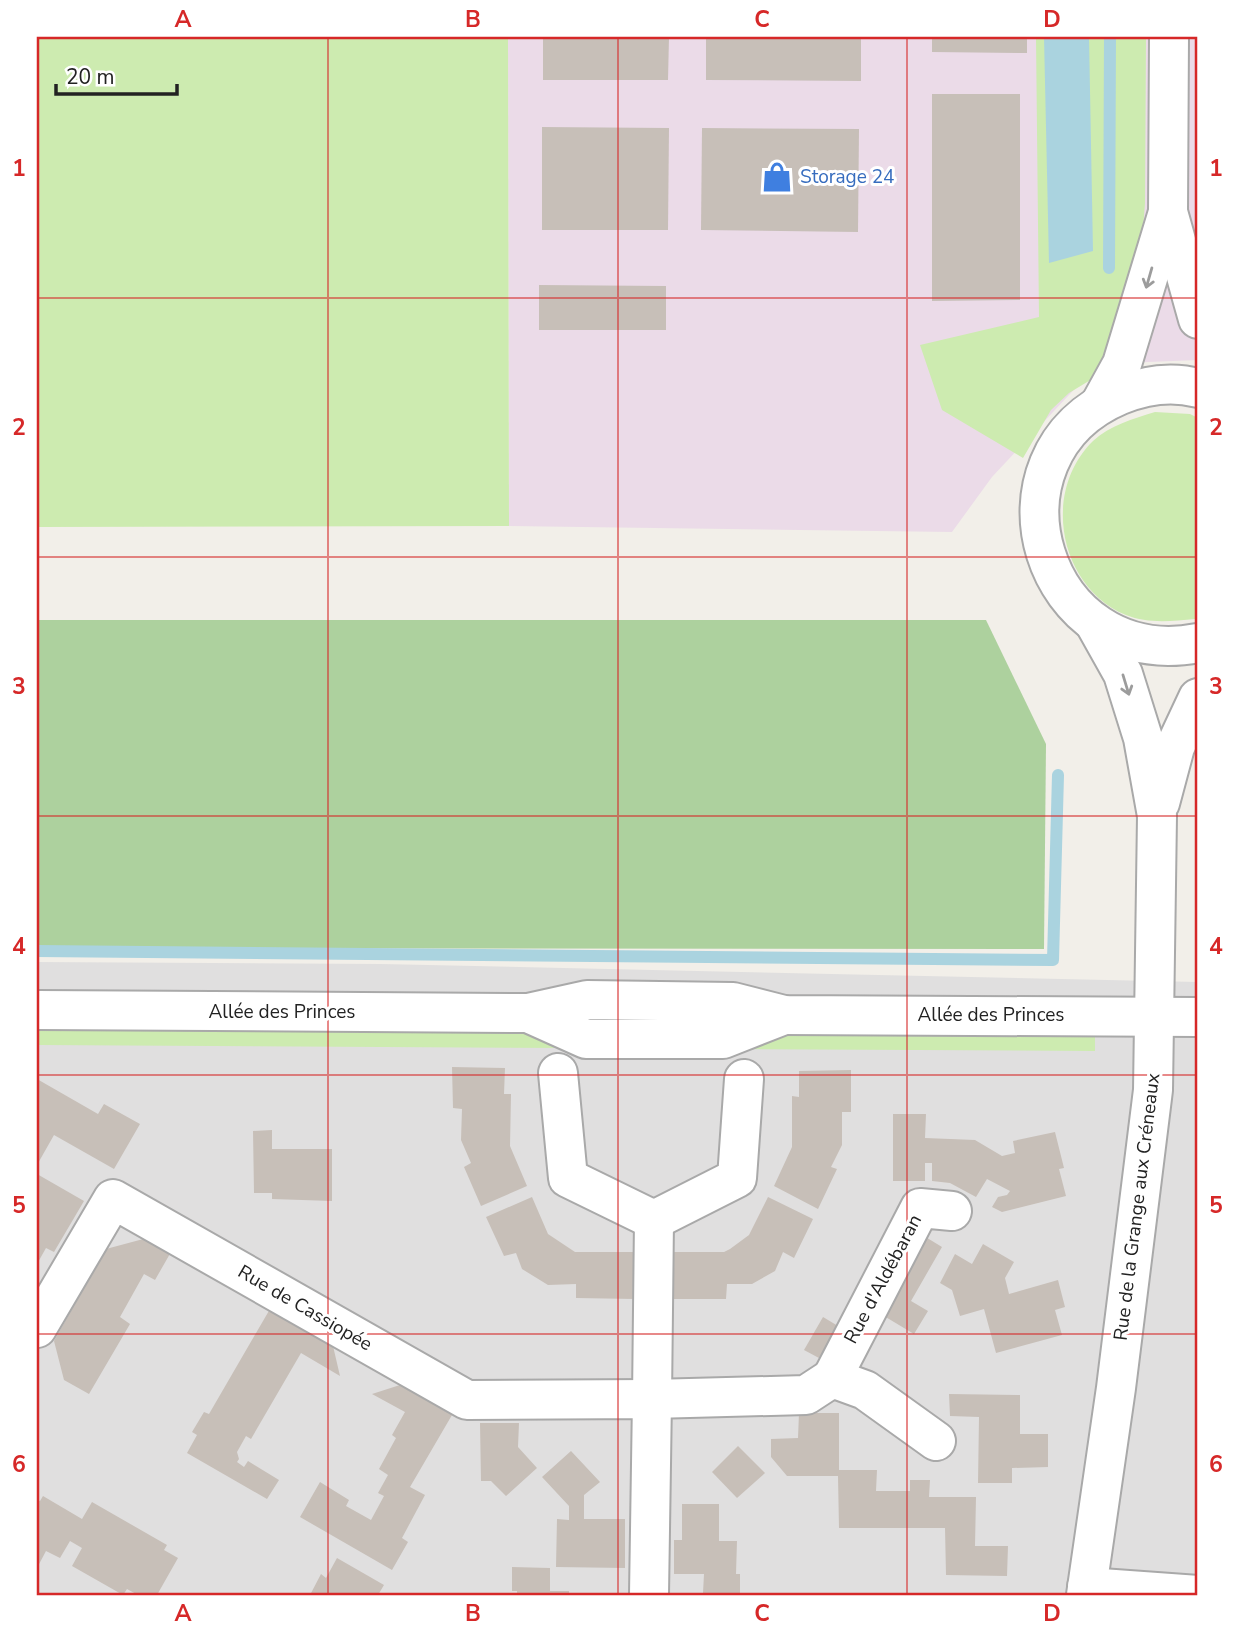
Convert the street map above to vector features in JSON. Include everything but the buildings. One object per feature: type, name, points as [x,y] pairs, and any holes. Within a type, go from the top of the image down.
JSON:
[{"type":"street","points":[[1168,37],[1168,212],[1198,319]]},
{"type":"street","points":[[1100,404],[1122,363],[1168,212]]},
{"type":"street","points":[[1198,388],[1184,384],[1141,387],[1100,404],[1068,432],[1046,470],[1038,512],[1044,555],[1049,565],[1064,594],[1095,624],[1135,642],[1178,647],[1198,643]]},
{"type":"street","name":"Rue de la Grange aux Créneaux","points":[[1086,1591],[1116,1388],[1152,1103],[1157,816],[1143,738],[1122,670],[1095,624]]},
{"type":"street","name":"Rue de la Grange aux Créneaux","points":[[1157,816],[1175,747],[1198,698]]},
{"type":"street","name":"Allée des Princes","points":[[37,1010],[528,1013],[586,1039],[723,1039],[784,1014],[1198,1017]]},
{"type":"street","points":[[558,1073],[568,1178],[654,1220]]},
{"type":"street","points":[[654,1220],[737,1178],[744,1079]]},
{"type":"street","name":"Rue de Cassiopée","points":[[37,1328],[113,1199],[467,1400],[652,1399]]},
{"type":"street","name":"Rue d'Aldébaran","points":[[832,1378],[920,1208],[952,1212]]},
{"type":"street","points":[[649,1595],[654,1220]]},
{"type":"street","points":[[652,1399],[806,1395],[832,1378],[866,1390],[936,1440]]},
{"type":"street","points":[[1086,1591],[1198,1595]]},
{"type":"shaded area","points":[[508,37],[1198,37],[1198,360],[1098,364],[992,477],[952,532],[509,526]]},
{"type":"shaded area","points":[[37,962],[381,964],[1198,982],[1198,1595],[37,1595]]},
{"type":"green space","points":[[37,37],[508,37],[509,526],[37,527]]},
{"type":"green space","points":[[1036,37],[1146,37],[1145,203],[1142,243],[1129,303],[1097,376],[1069,393],[1051,410],[1023,458],[942,410],[920,345],[1039,317]]},
{"type":"green space","points":[[1155,412],[1190,414],[1198,418],[1198,617],[1195,619],[1143,620],[1126,615],[1103,602],[1085,583],[1072,561],[1065,537],[1063,511],[1067,486],[1077,462],[1093,441],[1107,431]]},
{"type":"green space","points":[[37,620],[986,620],[1046,744],[1044,949],[37,948]]},
{"type":"green space","points":[[37,1028],[529,1031],[571,1048],[37,1045]]},
{"type":"green space","points":[[771,1032],[1095,1035],[1095,1051],[735,1049]]},
{"type":"water","points":[[1044,37],[1089,37],[1093,251],[1049,263]]},
{"type":"waterway","points":[[1109,268],[1110,37]]},
{"type":"waterway","points":[[37,951],[1053,960],[1058,775]]},
{"type":"place","name":"Storage 24","points":[[777,177]]}]
